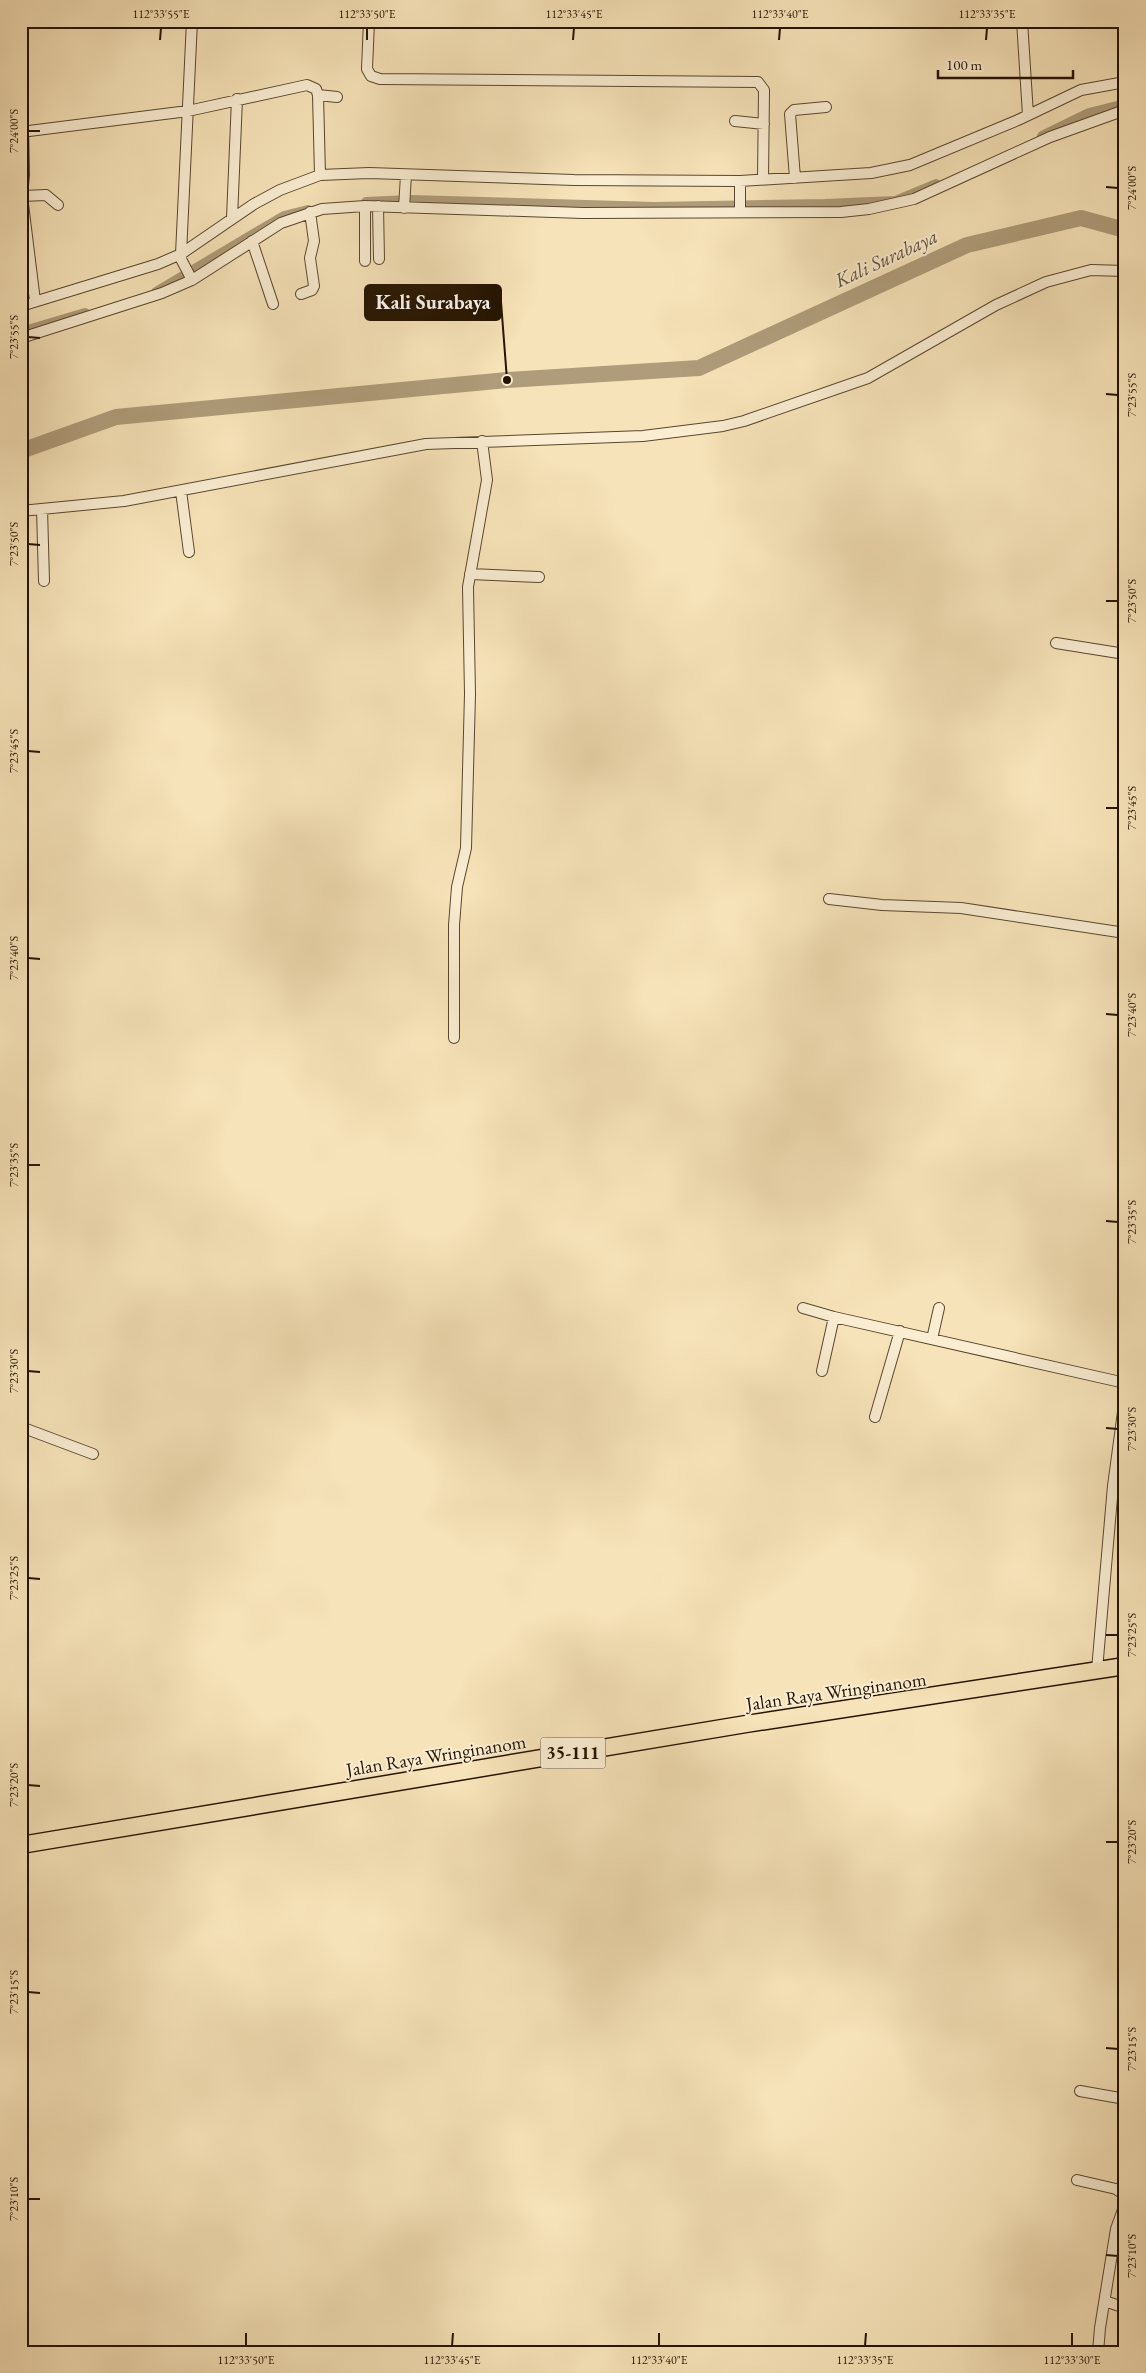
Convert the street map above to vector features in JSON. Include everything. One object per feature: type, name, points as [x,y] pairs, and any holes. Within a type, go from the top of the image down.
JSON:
[{"type":"main road","name":"Jalan Raya Wringinanom","points":[[21,1845],[746,1724],[1125,1666]]},
{"type":"street","points":[[22,21],[21,132],[24,175],[22,196],[35,301]]},
{"type":"street","points":[[191,279],[181,257],[192,21]]},
{"type":"street","points":[[369,21],[368,73],[374,78],[388,80],[755,81],[763,87],[764,179]]},
{"type":"street","points":[[1022,21],[1028,115]]},
{"type":"street","points":[[21,306],[181,257],[232,218],[280,190],[320,175],[369,173],[406,179],[574,180],[740,185],[794,173],[871,173],[902,168],[1028,115],[1081,90],[1125,82]]},
{"type":"street","points":[[21,132],[188,111],[305,85],[316,90],[318,95],[320,175]]},
{"type":"street","points":[[318,95],[337,97]]},
{"type":"street","points":[[232,218],[237,99]]},
{"type":"street","points":[[794,173],[790,114],[794,110],[826,107]]},
{"type":"street","points":[[21,338],[130,305],[191,279],[281,223],[310,212],[331,208],[378,206],[583,213],[740,210],[841,212],[904,203],[1050,137],[1125,110]]},
{"type":"street","points":[[734,121],[764,124]]},
{"type":"street","points":[[404,207],[406,179]]},
{"type":"street","points":[[740,185],[740,210]]},
{"type":"street","points":[[22,196],[46,196],[58,205]]},
{"type":"street","points":[[365,206],[365,261]]},
{"type":"street","points":[[378,206],[379,259]]},
{"type":"street","points":[[301,294],[312,290],[314,286],[310,258],[314,240],[310,212]]},
{"type":"street","points":[[252,241],[273,304]]},
{"type":"street","points":[[21,511],[104,504],[181,491],[410,446],[482,441],[643,436],[693,431],[744,421],[868,378],[996,305],[1046,282],[1091,270],[1125,271]]},
{"type":"street","points":[[454,1038],[456,887],[466,848],[470,694],[468,587],[487,480],[482,441]]},
{"type":"street","points":[[181,491],[190,552]]},
{"type":"street","points":[[42,509],[44,581]]},
{"type":"street","points":[[470,574],[539,577]]},
{"type":"street","points":[[1056,643],[1125,654]]},
{"type":"street","points":[[829,898],[882,905],[961,908],[1125,933]]},
{"type":"street","points":[[803,1308],[834,1317],[1125,1384]]},
{"type":"street","points":[[932,1339],[940,1308]]},
{"type":"street","points":[[822,1371],[834,1317]]},
{"type":"street","points":[[875,1417],[900,1331]]},
{"type":"street","points":[[1097,1670],[1113,1486],[1125,1397]]},
{"type":"street","points":[[21,1427],[93,1454]]},
{"type":"street","points":[[1080,2091],[1125,2099]]},
{"type":"street","points":[[1077,2180],[1116,2189],[1125,2195]]},
{"type":"street","points":[[1098,2352],[1116,2228],[1125,2204]]},
{"type":"street","points":[[1105,2301],[1125,2308]]},
{"type":"waterway","points":[[1042,136],[1089,113],[1125,104]]},
{"type":"waterway","points":[[366,202],[410,200],[655,207],[825,204],[895,201],[936,184]]},
{"type":"waterway","points":[[156,292],[284,216],[308,210]]},
{"type":"waterway","name":"Kali Surabaya","points":[[21,451],[116,417],[507,380],[699,368],[967,245],[1081,218],[1125,230]]},
{"type":"waterway","points":[[21,332],[85,313]]},
{"type":"place","name":"Kali Surabaya","points":[[507,380]]}]
